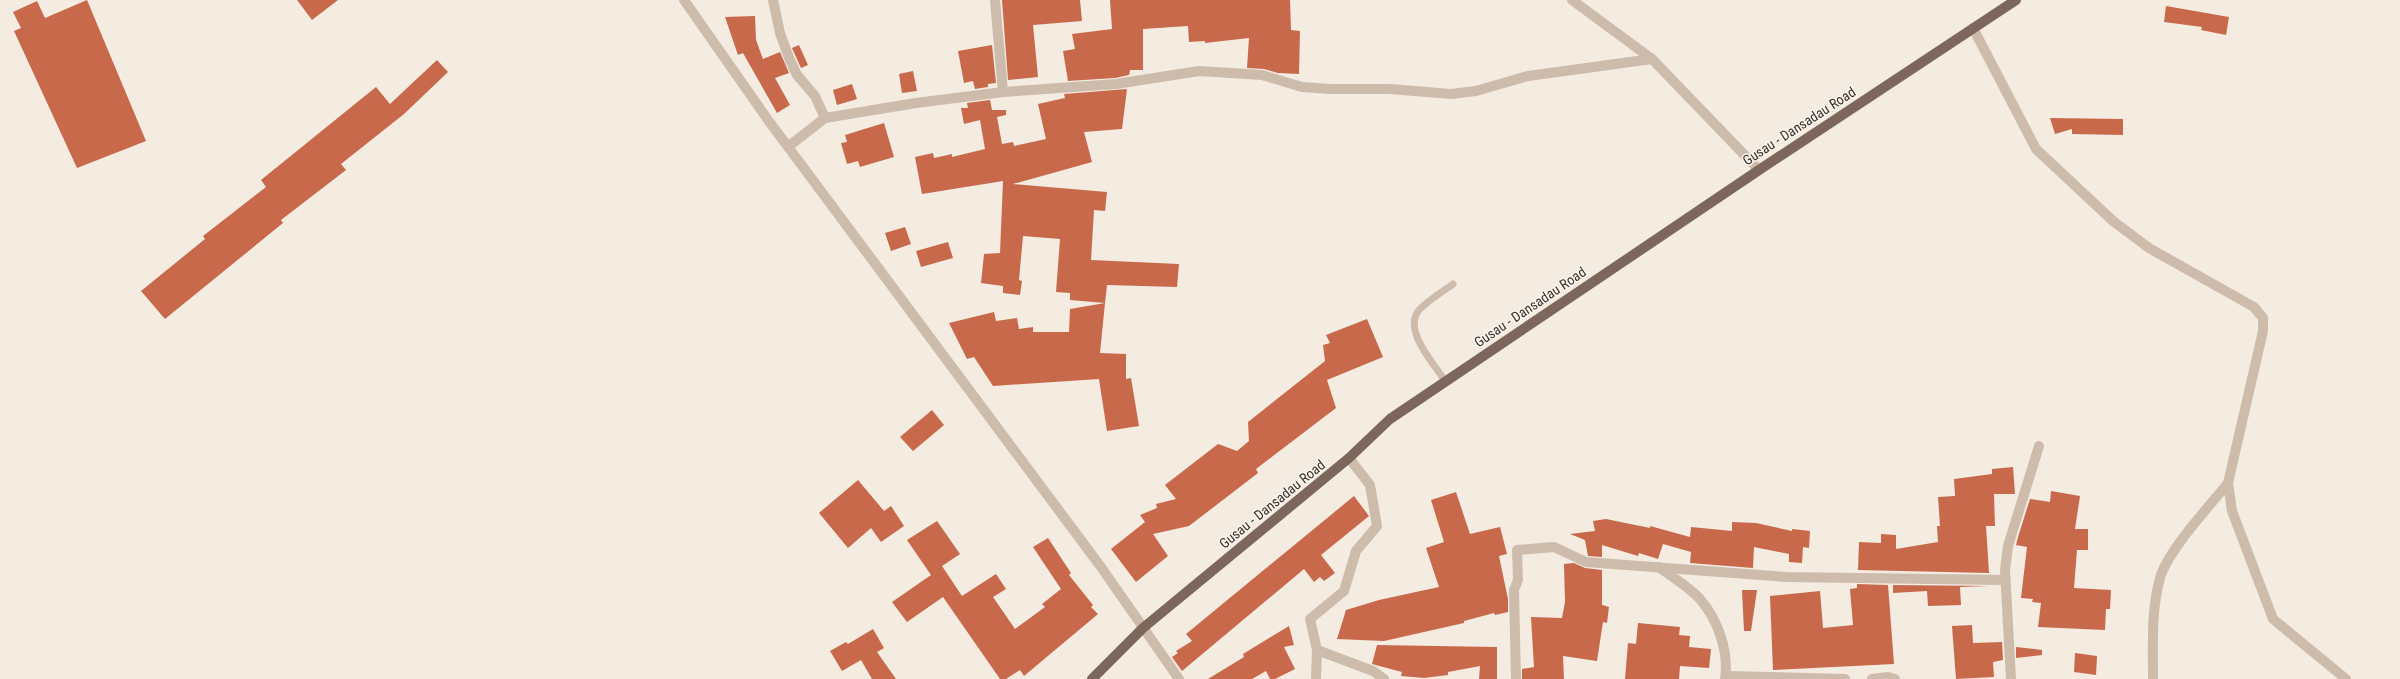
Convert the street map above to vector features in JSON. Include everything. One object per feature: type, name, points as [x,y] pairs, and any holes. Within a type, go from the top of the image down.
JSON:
[{"type":"main road","name":"Gusau - Dansadau Road","points":[[1092,679],[1144,628],[1349,458],[1390,419],[1759,170],[2016,0]]},
{"type":"street","points":[[684,0],[759,108],[1014,447],[1179,679]]},
{"type":"street","points":[[773,0],[780,32],[789,58],[797,75],[815,96],[825,118]]},
{"type":"street","points":[[995,0],[1002,92]]},
{"type":"street","points":[[1572,0],[1652,59],[1759,170]]},
{"type":"street","points":[[1973,28],[2036,149],[2113,221],[2149,248],[2254,307],[2263,318],[2264,331],[2228,483],[2232,512],[2273,619],[2346,679]]},
{"type":"street","points":[[789,146],[825,118],[916,103],[1002,92],[1116,84],[1198,71],[1262,75],[1302,87],[1330,89],[1390,89],[1452,94],[1476,91],[1528,76],[1652,59]]},
{"type":"street","points":[[2011,679],[2005,580],[2008,546],[2040,446]]},
{"type":"street","points":[[1316,679],[1317,650],[1310,619],[1344,591],[1356,551],[1377,526],[1370,486],[1349,458]]},
{"type":"street","points":[[2153,679],[2153,616],[2160,576],[2175,550],[2228,483]]},
{"type":"street","points":[[1516,679],[1514,590],[1518,580],[1517,550],[1554,547],[1586,562],[1786,577],[2005,580]]},
{"type":"street","points":[[1659,567],[1699,599],[1707,610],[1724,641],[1725,677],[1845,679]]},
{"type":"street","points":[[1317,650],[1372,671],[1384,679]]},
{"type":"street","points":[[1872,679],[1888,677],[1895,679]]},
{"type":"lane","points":[[1445,381],[1415,336],[1413,325],[1417,313],[1453,284]]},
{"type":"building","points":[[87,0],[146,141],[77,168],[14,31],[21,28],[13,12],[37,1],[45,18]]},
{"type":"building","points":[[297,0],[338,0],[312,20]]},
{"type":"building","points":[[1002,0],[1080,0],[1082,21],[1033,25],[1038,77],[1008,80]]},
{"type":"building","points":[[1110,0],[1290,0],[1291,30],[1300,31],[1299,74],[1278,73],[1264,69],[1247,68],[1249,38],[1205,43],[1205,41],[1189,42],[1188,26],[1143,29],[1143,70],[1130,70],[1129,75],[1115,78],[1068,81],[1063,51],[1075,49],[1072,34],[1112,29]]},
{"type":"building","points":[[2166,6],[2229,17],[2226,35],[2201,30],[2202,27],[2164,22]]},
{"type":"building","points":[[755,16],[756,40],[763,59],[780,52],[789,73],[775,78],[790,105],[777,113],[743,53],[738,55],[725,17]]},
{"type":"building","points":[[799,45],[808,65],[801,68],[792,48]]},
{"type":"building","points":[[992,45],[996,83],[988,84],[988,87],[975,89],[973,81],[964,83],[958,51]]},
{"type":"building","points":[[437,60],[448,72],[404,114],[341,164],[346,170],[281,220],[283,223],[165,319],[141,291],[205,239],[203,236],[266,187],[261,180],[376,87],[390,104]]},
{"type":"building","points":[[913,71],[917,91],[902,93],[899,74]]},
{"type":"building","points":[[852,84],[857,99],[837,105],[833,90]]},
{"type":"building","points":[[1127,89],[1122,129],[1084,132],[1092,162],[1013,184],[1107,192],[1105,211],[1094,210],[1091,260],[1179,264],[1177,287],[1107,285],[1105,303],[1070,300],[1070,293],[1056,292],[1060,239],[1023,236],[1019,280],[1022,281],[1020,295],[1003,293],[1003,286],[981,283],[984,254],[1000,253],[1003,181],[922,194],[915,157],[933,153],[934,158],[952,154],[952,157],[985,149],[980,120],[964,124],[961,108],[968,108],[967,103],[990,100],[992,110],[1006,110],[1006,115],[997,117],[1002,144],[1013,142],[1014,146],[1046,139],[1038,104],[1065,98],[1064,94]]},
{"type":"building","points":[[2050,118],[2123,119],[2123,135],[2072,134],[2072,129],[2055,134]]},
{"type":"building","points":[[884,123],[894,157],[860,167],[858,161],[847,164],[841,143],[847,142],[845,135]]},
{"type":"building","points":[[905,227],[911,244],[891,251],[885,233]]},
{"type":"building","points":[[948,242],[953,258],[921,267],[916,251]]},
{"type":"building","points":[[1105,303],[1100,353],[1126,354],[1126,379],[1131,378],[1139,426],[1107,431],[1099,379],[993,386],[974,357],[967,359],[949,323],[994,312],[996,321],[1017,318],[1019,329],[1033,327],[1033,332],[1069,332],[1070,309]]},
{"type":"building","points":[[1367,319],[1383,357],[1327,380],[1336,408],[1256,469],[1258,473],[1189,526],[1153,534],[1168,556],[1136,582],[1111,549],[1145,522],[1140,515],[1157,508],[1156,504],[1176,499],[1165,485],[1218,444],[1237,451],[1249,441],[1248,422],[1325,361],[1323,345],[1330,343],[1326,335]]},
{"type":"building","points":[[932,410],[944,425],[913,451],[900,437]]},
{"type":"building","points":[[2013,467],[2015,494],[1994,494],[1995,526],[1986,526],[1989,573],[1858,570],[1859,542],[1881,543],[1881,534],[1896,535],[1896,549],[1938,542],[1937,526],[1940,526],[1938,497],[1955,496],[1954,479],[1992,474],[1992,469]]},
{"type":"building","points":[[858,480],[884,511],[891,506],[904,526],[881,542],[871,528],[848,548],[819,513]]},
{"type":"building","points":[[2051,491],[2080,496],[2075,529],[2088,529],[2088,550],[2077,550],[2074,588],[2111,590],[2110,609],[2106,609],[2105,630],[2038,627],[2041,603],[2032,602],[2033,599],[2021,598],[2027,547],[2016,545],[2018,537],[2030,499],[2050,502]]},
{"type":"building","points":[[1456,492],[1470,534],[1500,527],[1507,554],[1499,556],[1508,599],[1508,612],[1495,615],[1494,613],[1464,621],[1464,623],[1384,641],[1337,639],[1346,610],[1379,600],[1439,587],[1426,548],[1444,542],[1431,500]]},
{"type":"building","points":[[1354,496],[1369,516],[1321,555],[1335,573],[1324,581],[1320,577],[1314,582],[1304,569],[1182,671],[1172,657],[1178,653],[1176,651],[1192,641],[1186,634]]},
{"type":"building","points":[[1606,519],[1650,528],[1650,526],[1690,537],[1691,527],[1732,531],[1732,522],[1756,523],[1792,531],[1792,529],[1810,531],[1809,548],[1803,547],[1802,563],[1789,562],[1789,554],[1754,547],[1753,568],[1690,563],[1691,552],[1663,544],[1658,559],[1639,553],[1638,556],[1602,545],[1602,557],[1588,556],[1585,540],[1570,534],[1595,531],[1593,521]]},
{"type":"building","points":[[937,521],[960,554],[942,566],[962,596],[996,574],[1006,589],[993,597],[1015,629],[1045,607],[1042,604],[1061,589],[1033,547],[1048,538],[1071,573],[1069,575],[1093,605],[1091,607],[1098,614],[1024,676],[1020,670],[1006,679],[1000,679],[943,597],[907,622],[892,602],[931,575],[907,540]]},
{"type":"building","points":[[1574,563],[1585,568],[1602,570],[1602,605],[1609,607],[1607,623],[1603,622],[1597,661],[1563,656],[1564,679],[1522,679],[1522,669],[1534,667],[1531,617],[1562,618],[1565,602],[1564,564]]},
{"type":"building","points":[[1857,584],[1888,585],[1894,664],[1773,670],[1770,596],[1820,591],[1823,628],[1853,625],[1850,589],[1857,588]]},
{"type":"building","points":[[1893,585],[1989,586],[1960,587],[1961,605],[1928,606],[1927,591],[1893,593]]},
{"type":"building","points":[[1742,590],[1757,590],[1751,631],[1744,631]]},
{"type":"building","points":[[1638,623],[1680,627],[1679,635],[1690,636],[1689,647],[1711,649],[1709,668],[1680,666],[1679,679],[1625,679],[1628,643],[1636,644]]},
{"type":"building","points":[[1972,625],[1973,643],[2002,642],[2003,660],[1993,662],[1994,677],[1956,679],[1952,626]]},
{"type":"building","points":[[1289,626],[1294,645],[1284,647],[1295,669],[1275,679],[1270,679],[1266,671],[1252,679],[1208,679],[1244,657],[1243,654]]},
{"type":"building","points":[[873,629],[884,648],[877,652],[896,679],[872,679],[861,660],[842,671],[830,651],[846,642],[848,644]]},
{"type":"building","points":[[1377,645],[1497,647],[1497,679],[1479,679],[1480,666],[1448,672],[1448,675],[1424,678],[1401,676],[1402,672],[1372,664]]},
{"type":"building","points":[[2016,647],[2042,650],[2042,655],[2016,658]]},
{"type":"building","points":[[2075,653],[2097,656],[2096,675],[2074,672]]}]
